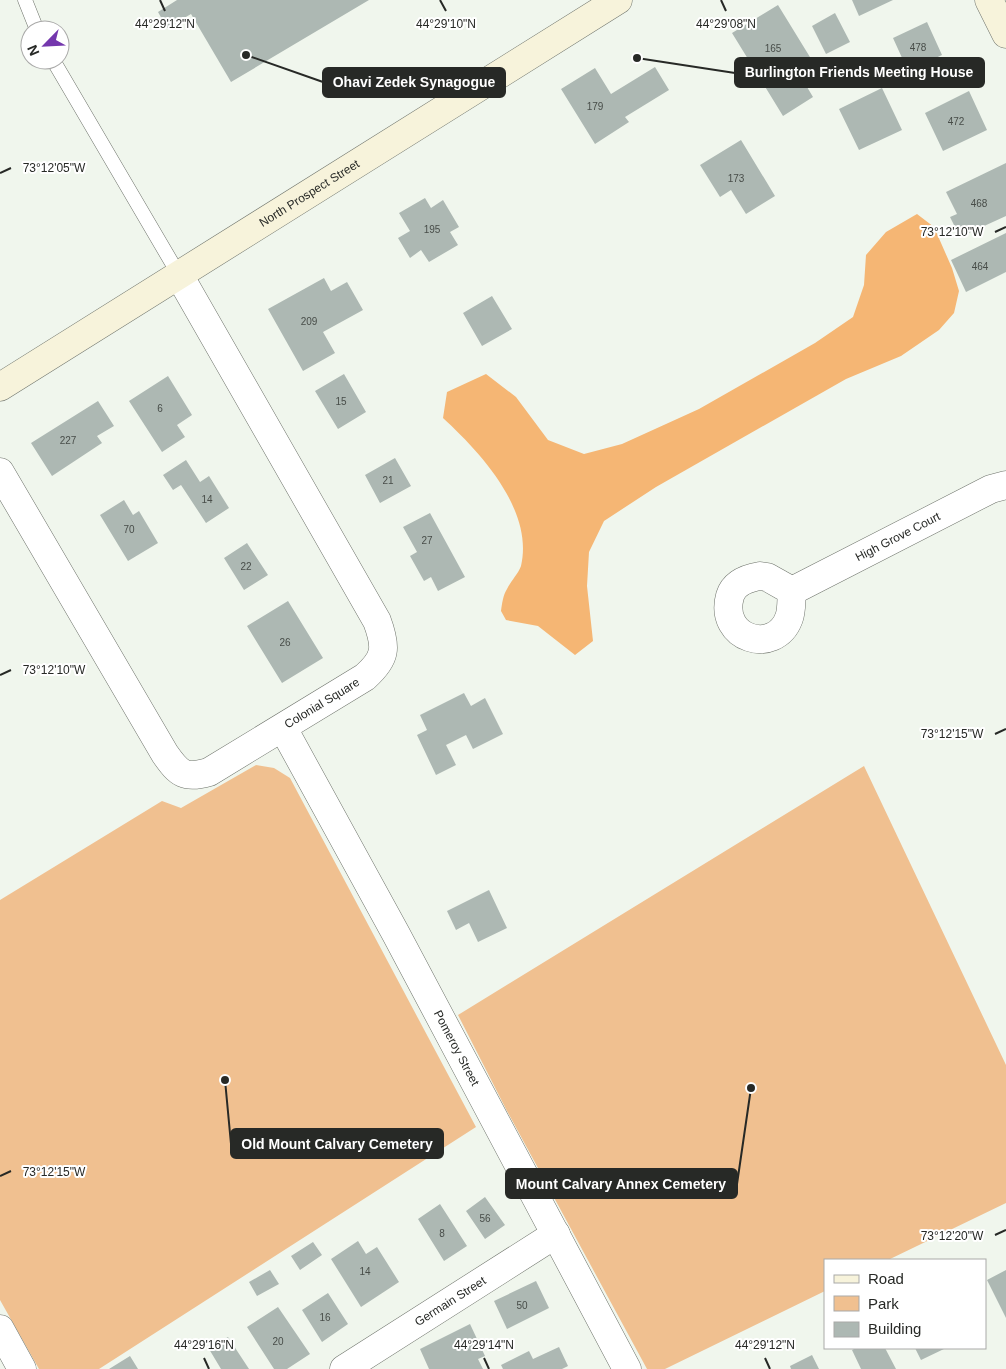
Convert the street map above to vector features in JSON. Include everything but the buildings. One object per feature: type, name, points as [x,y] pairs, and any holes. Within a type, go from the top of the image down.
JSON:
[{"type":"street","name":"North Prospect Street","points":[[0,388],[617,0]]},
{"type":"street","points":[[989,0],[1006,34]]},
{"type":"street","name":"Colonial Square","points":[[0,472],[173,766],[184,775],[195,776],[209,772],[365,677],[378,665],[383,653],[383,637],[377,621],[179,275]]},
{"type":"street","name":"High Grove Court","points":[[792,591],[991,489],[1006,484]]},
{"type":"street","name":"Pomeroy Street","points":[[283,728],[396,934],[627,1369]]},
{"type":"street","name":"Germain Street","points":[[344,1369],[556,1234]]},
{"type":"street","points":[[0,1329],[22,1369]]},
{"type":"lane","points":[[25,0],[33,20]]},
{"type":"lane","points":[[59,70],[179,275]]},
{"type":"green space","points":[[256,765],[274,768],[290,778],[476,1127],[99,1369],[39,1369],[0,1300],[0,900],[162,801],[181,808]]},
{"type":"green space","points":[[864,766],[1006,1065],[1006,1203],[890,1259],[824,1259],[824,1291],[665,1369],[647,1369],[507,1111],[458,1015]]},
{"type":"shaded area","points":[[917,214],[934,227],[952,268],[959,291],[954,313],[939,330],[901,356],[846,379],[656,487],[604,521],[589,552],[587,586],[593,641],[575,655],[538,626],[506,620],[501,611],[504,597],[521,566],[523,545],[520,524],[501,484],[473,448],[443,418],[447,392],[486,374],[516,397],[548,440],[584,454],[622,444],[699,409],[815,343],[853,317],[864,285],[866,255],[886,232]]},
{"type":"place","name":"Ohavi Zedek Synagogue","points":[[246,55]]},
{"type":"place","name":"Burlington Friends Meeting House","points":[[637,58]]},
{"type":"place","name":"Old Mount Calvary Cemetery","points":[[225,1080]]},
{"type":"place","name":"Mount Calvary Annex Cemetery","points":[[751,1088]]}]
